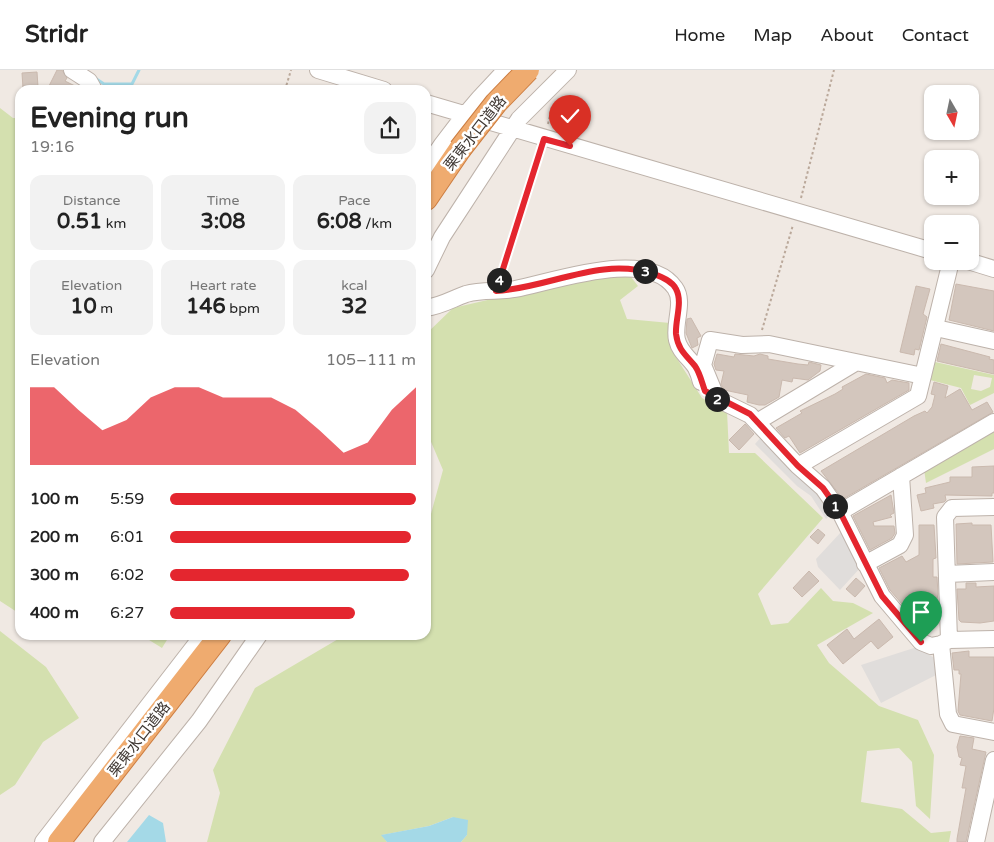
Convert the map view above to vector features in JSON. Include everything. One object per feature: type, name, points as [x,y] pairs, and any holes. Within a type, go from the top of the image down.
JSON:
[{"type":"highway","name":"栗東水口道路","points":[[431,192],[460,149],[496,103],[528,70]]},
{"type":"highway","name":"栗東水口道路","points":[[59,842],[216,640]]},
{"type":"street","points":[[72,70],[89,81],[91,85]]},
{"type":"street","points":[[318,70],[368,85]]},
{"type":"street","points":[[431,160],[476,99],[506,70]]},
{"type":"street","points":[[431,260],[442,237],[519,119],[568,70]]},
{"type":"street","points":[[431,105],[924,249]]},
{"type":"street","points":[[979,264],[994,269]]},
{"type":"street","points":[[431,307],[466,294],[496,291],[613,268],[647,272],[665,278],[676,289],[679,304],[676,331],[677,342],[682,354],[695,367],[705,391],[717,399],[750,414],[798,466],[823,488],[840,512],[882,596],[921,642],[931,646],[945,642],[994,639]]},
{"type":"street","points":[[798,466],[918,396],[950,270]]},
{"type":"street","points":[[936,328],[994,341]]},
{"type":"street","points":[[717,399],[703,365],[710,340],[742,344],[768,344],[923,376]]},
{"type":"street","points":[[757,422],[855,363]]},
{"type":"street","points":[[840,512],[994,422]]},
{"type":"street","points":[[865,564],[900,545],[905,535],[901,476]]},
{"type":"street","points":[[994,507],[952,508],[945,517],[947,574],[945,642],[948,714],[953,724],[994,732]]},
{"type":"street","points":[[947,574],[994,572]]},
{"type":"street","points":[[43,842],[199,640]]},
{"type":"street","points":[[102,842],[199,721],[256,640]]},
{"type":"street","points":[[976,842],[989,807],[994,760]]},
{"type":"path","points":[[286,85],[291,70]]},
{"type":"path","points":[[762,330],[797,212],[834,70]]},
{"type":"path","points":[[496,291],[544,139]]},
{"type":"green space","points":[[0,108],[15,118],[15,611],[0,601]]},
{"type":"green space","points":[[628,273],[638,286],[620,300],[627,319],[670,323],[674,354],[702,398],[727,411],[729,453],[755,453],[823,518],[758,594],[771,625],[788,623],[821,588],[833,601],[853,603],[873,613],[817,645],[829,663],[879,706],[918,720],[934,755],[930,819],[916,806],[912,762],[899,748],[867,751],[861,802],[902,809],[931,833],[951,831],[949,842],[461,842],[467,835],[453,817],[429,826],[382,835],[387,842],[207,842],[220,793],[213,770],[255,688],[337,640],[431,640],[431,514],[443,470],[431,442],[431,329],[453,308],[591,276]]},
{"type":"green space","points":[[935,362],[994,375],[994,393],[970,405],[961,388],[930,380]],"holes":[[[974,375],[992,378],[990,387],[981,391],[971,389]]]},
{"type":"green space","points":[[994,429],[994,449],[926,483],[924,469]]},
{"type":"green space","points":[[0,631],[46,667],[79,718],[43,742],[15,785],[0,795]]},
{"type":"green space","points":[[149,640],[167,640],[162,648]]},
{"type":"shaded area","points":[[762,436],[819,491],[833,512],[826,519],[811,496],[797,486],[755,444]]},
{"type":"shaded area","points":[[842,531],[861,567],[840,590],[818,567],[816,559]]},
{"type":"shaded area","points":[[917,647],[936,659],[938,674],[881,703],[861,665]]},
{"type":"water","points":[[149,815],[163,823],[166,842],[127,842]]},
{"type":"water","points":[[453,817],[468,820],[467,835],[461,842],[387,842],[381,835],[429,826]]},
{"type":"building","points":[[57,70],[62,70],[67,78],[65,81],[73,85],[50,85]]},
{"type":"building","points":[[37,72],[38,85],[23,85],[22,73]]},
{"type":"building","points":[[956,284],[994,291],[994,331],[949,320]]},
{"type":"building","points":[[916,286],[930,289],[923,314],[927,317],[921,342],[919,350],[915,349],[914,355],[900,352]]},
{"type":"building","points":[[691,318],[701,336],[697,338],[698,345],[692,348],[686,333],[687,319]]},
{"type":"building","points":[[941,344],[990,357],[989,359],[994,360],[994,374],[937,361]]},
{"type":"building","points":[[717,354],[734,357],[735,354],[754,356],[760,354],[768,356],[768,359],[808,365],[809,362],[821,365],[820,371],[808,380],[793,378],[792,382],[782,380],[779,397],[765,405],[759,405],[747,402],[748,395],[724,390],[721,384],[724,371],[716,370],[714,364]]},
{"type":"building","points":[[866,374],[885,378],[887,383],[892,380],[909,383],[909,390],[800,453],[789,436],[785,438],[776,428],[802,413],[800,411],[835,394],[843,389],[842,387]]},
{"type":"building","points":[[934,382],[948,386],[945,398],[960,389],[972,410],[987,402],[993,412],[843,499],[821,471],[914,416],[925,411],[927,413],[932,407],[935,395],[931,394]]},
{"type":"building","points":[[745,424],[754,434],[739,450],[729,440]]},
{"type":"building","points":[[994,466],[994,493],[992,493],[992,496],[945,495],[946,500],[944,502],[933,504],[934,508],[921,511],[917,495],[926,493],[925,488],[950,482],[950,477],[972,477],[972,467]]},
{"type":"building","points":[[891,495],[894,513],[890,515],[892,517],[873,522],[874,526],[894,526],[895,533],[892,538],[870,550],[853,516]]},
{"type":"building","points":[[972,523],[972,525],[991,525],[993,562],[957,564],[956,524]]},
{"type":"building","points":[[919,525],[934,525],[936,558],[933,559],[933,577],[937,577],[938,594],[936,605],[916,606],[923,619],[917,622],[907,605],[902,604],[890,590],[879,568],[902,556],[906,562],[919,555]]},
{"type":"building","points":[[818,529],[825,535],[818,544],[810,537]]},
{"type":"building","points":[[809,571],[819,581],[802,597],[793,588]]},
{"type":"building","points":[[856,578],[865,586],[855,597],[846,589]]},
{"type":"building","points":[[966,583],[976,583],[976,587],[994,586],[994,621],[980,623],[961,622],[959,620],[957,589],[966,589]]},
{"type":"building","points":[[879,619],[893,637],[878,649],[871,641],[843,664],[827,645],[847,629],[854,639]]},
{"type":"building","points":[[969,651],[969,657],[994,657],[994,708],[992,721],[960,715],[958,711],[961,674],[959,674],[959,670],[954,670],[952,653]]},
{"type":"building","points":[[960,736],[974,738],[972,749],[986,752],[966,842],[957,842],[966,788],[962,788],[966,766],[960,765],[962,758],[959,757],[957,747]]},
{"type":"waterway","points":[[95,78],[104,84],[132,84],[139,70]]},
{"type":"route","points":[[570,146],[544,139],[496,291],[515,289],[585,272],[613,268],[647,272],[665,278],[676,289],[679,304],[676,331],[677,342],[682,354],[695,367],[705,391],[717,399],[750,414],[798,466],[823,488],[840,512],[882,596],[921,642]]}]
